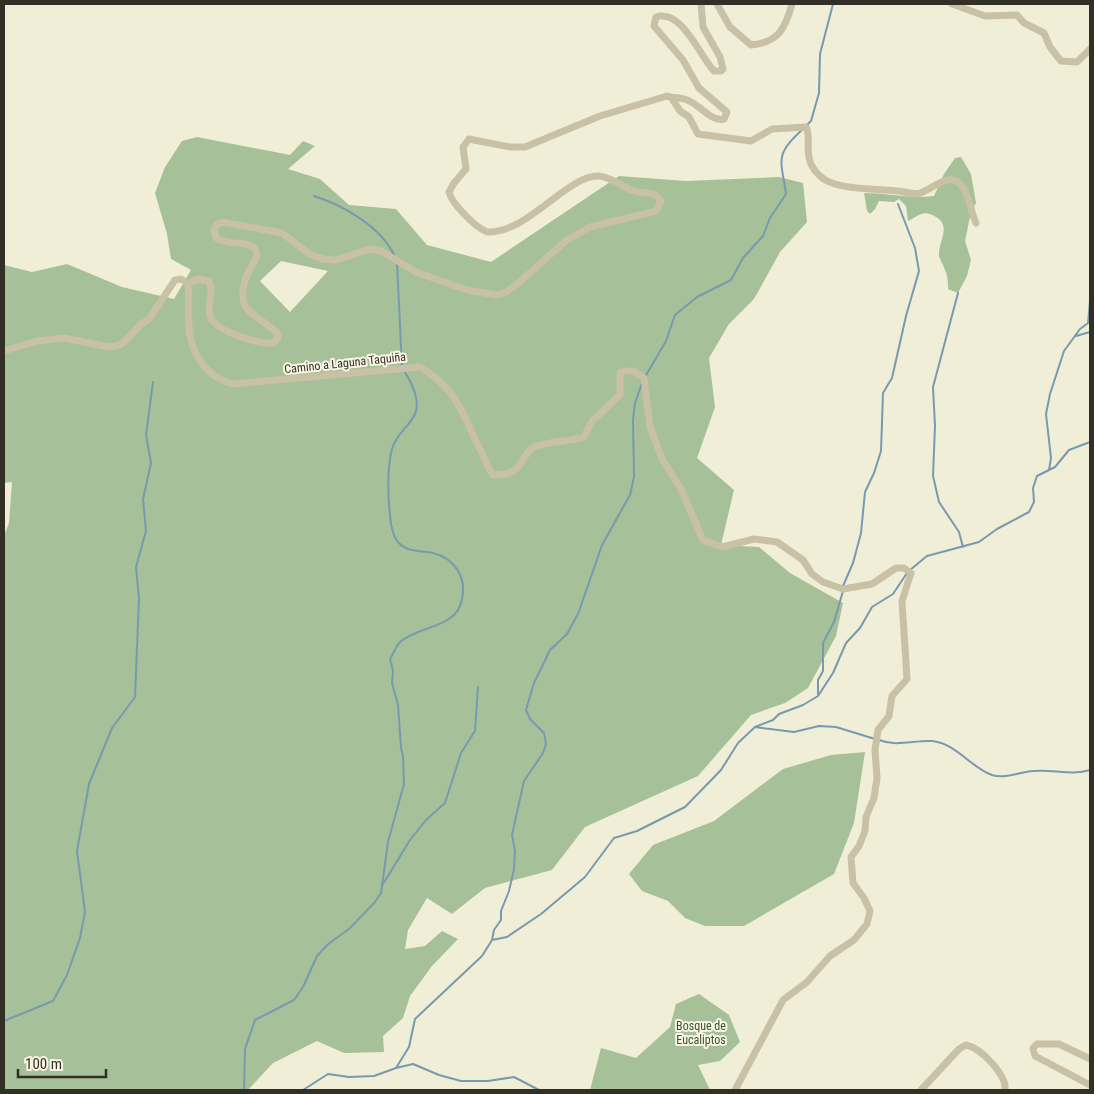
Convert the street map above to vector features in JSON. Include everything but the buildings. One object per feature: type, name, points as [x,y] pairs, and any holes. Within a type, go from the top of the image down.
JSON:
[{"type":"street","points":[[4,350],[50,339],[64,338],[109,347],[117,346],[149,319],[175,280],[182,279],[188,284],[198,279],[209,281],[212,291],[209,310],[210,317],[219,327],[254,341],[269,344],[276,342],[277,333],[248,311],[243,304],[246,278],[258,255],[255,248],[245,243],[226,244],[216,238],[214,229],[216,225],[222,222],[282,233],[308,253],[322,259],[336,260],[370,249],[381,251],[416,272],[452,285],[489,295],[506,292],[567,240],[590,227],[656,212],[661,201],[653,193],[634,191],[606,178],[595,176],[580,182],[520,223],[505,230],[487,232],[473,223],[449,195],[454,182],[466,169],[462,152],[464,143],[472,139],[510,147],[524,147],[600,116],[648,101],[676,96],[686,99],[719,120],[727,116],[723,108],[699,88],[683,60],[654,26],[656,17],[664,15],[675,19],[701,51],[710,67],[714,71],[721,71],[723,69],[720,57],[703,27],[701,4]]},
{"type":"street","points":[[717,4],[730,27],[751,45],[772,39],[784,30],[792,4]]},
{"type":"street","points":[[952,4],[985,16],[1017,15],[1024,23],[1044,33],[1050,47],[1061,61],[1077,62],[1090,49]]},
{"type":"street","points":[[671,97],[680,110],[689,117],[698,134],[711,137],[751,141],[772,129],[806,127],[808,130],[807,147],[811,165],[820,177],[834,183],[865,190],[896,190],[917,194],[945,180],[956,181],[964,188],[976,223]]},
{"type":"street","name":"Camino a Laguna Taquiña","points":[[188,284],[188,334],[192,350],[216,379],[233,384],[420,367],[441,380],[450,390],[480,448],[485,463],[493,475],[511,473],[519,467],[530,449],[536,446],[572,442],[584,437],[592,421],[620,395],[620,373],[627,370],[636,372],[644,378],[650,426],[662,459],[681,489],[703,540],[722,547],[754,540],[777,542],[803,560],[812,574],[823,582],[843,589],[872,584],[896,568],[904,568],[911,573],[902,601],[906,680],[892,696],[889,716],[878,730],[875,750],[877,778],[874,798],[866,817],[865,831],[859,846],[851,857],[853,883],[870,911],[867,924],[854,940],[830,956],[807,982],[783,1000],[735,1090]]},
{"type":"street","points":[[1090,1059],[1059,1044],[1036,1044],[1033,1048],[1035,1056],[1090,1085]]},
{"type":"street","points":[[921,1090],[959,1049],[966,1045],[982,1052],[1001,1074],[1004,1080],[1004,1090]]},
{"type":"green space","points":[[197,137],[290,155],[303,141],[315,146],[288,169],[320,179],[349,205],[396,209],[427,245],[491,262],[619,176],[686,181],[779,177],[803,183],[807,222],[780,252],[754,299],[729,324],[709,358],[715,407],[697,458],[734,490],[721,545],[759,547],[790,573],[843,603],[836,636],[808,688],[785,703],[751,715],[698,776],[585,827],[552,870],[485,888],[452,914],[427,898],[408,930],[405,949],[425,946],[442,931],[458,939],[432,966],[410,996],[403,1018],[383,1036],[384,1052],[344,1053],[317,1041],[273,1063],[248,1090],[4,1090],[4,536],[9,523],[12,482],[4,483],[4,265],[32,272],[67,264],[122,287],[174,299],[191,270],[171,259],[167,234],[155,193],[165,167],[182,141]],"holes":[[[281,261],[328,271],[290,312],[260,281]]]},
{"type":"green space","points":[[961,157],[971,174],[976,203],[971,212],[965,241],[971,260],[967,276],[958,293],[948,289],[947,275],[939,256],[944,230],[941,221],[925,213],[908,221],[906,206],[899,199],[894,202],[879,201],[870,214],[867,211],[864,193],[916,197],[934,196],[944,174],[955,158]]},
{"type":"green space","points":[[865,752],[854,823],[834,874],[744,926],[705,926],[685,918],[668,901],[642,891],[629,874],[653,845],[714,821],[783,769],[831,755]]},
{"type":"green space","name":"Bosque de Eucaliptos","points":[[699,994],[729,1015],[740,1042],[720,1061],[698,1065],[710,1090],[590,1090],[601,1048],[636,1058],[670,1027],[676,1004]]},
{"type":"waterway","points":[[806,126],[811,121],[819,93],[820,54],[833,4]]},
{"type":"waterway","points":[[645,377],[666,341],[675,315],[697,297],[731,280],[743,258],[763,236],[770,218],[786,194],[782,165],[784,152],[787,145],[803,129]]},
{"type":"waterway","points":[[314,196],[349,211],[371,226],[388,245],[394,255]]},
{"type":"waterway","points":[[843,586],[853,563],[861,533],[865,492],[881,451],[883,393],[892,378],[906,316],[919,271],[915,248],[898,204]]},
{"type":"waterway","points":[[397,262],[402,367]]},
{"type":"waterway","points":[[958,293],[933,387],[935,426],[933,476],[939,502],[959,532],[963,547]]},
{"type":"waterway","points":[[910,570],[927,556],[979,542],[997,529],[1029,512],[1034,502],[1033,488],[1037,476],[1049,470],[1051,458],[1046,414],[1050,394],[1064,351],[1080,329],[1088,323],[1090,301]]},
{"type":"waterway","points":[[1076,336],[1090,332]]},
{"type":"waterway","points":[[244,1090],[245,1049],[255,1020],[294,1000],[303,987],[317,956],[327,945],[350,928],[381,893],[388,842],[404,784],[398,705],[392,683],[393,671],[390,659],[400,642],[453,616],[459,609],[462,599],[463,583],[453,564],[433,553],[403,547],[396,540],[392,530],[388,496],[390,458],[394,444],[417,409],[414,391],[404,371]]},
{"type":"waterway","points":[[4,1021],[53,1001],[67,975],[80,938],[85,912],[77,851],[89,784],[112,728],[135,697],[139,599],[136,567],[146,531],[143,499],[151,463],[146,435],[153,382]]},
{"type":"waterway","points":[[492,940],[494,930],[501,920],[501,911],[509,891],[514,869],[515,851],[512,835],[524,781],[543,753],[546,744],[544,733],[530,719],[526,710],[534,683],[550,650],[567,634],[578,614],[602,545],[630,495],[634,477],[633,420],[635,403],[642,383]]},
{"type":"waterway","points":[[1049,470],[1055,467],[1069,450],[1090,442]]},
{"type":"waterway","points":[[303,1090],[328,1074],[349,1077],[374,1076],[396,1068],[409,1047],[415,1019],[482,956],[492,940],[507,937],[541,914],[585,877],[614,838],[637,831],[685,807],[721,770],[738,743],[755,727],[773,720],[779,714],[803,705],[818,696],[833,673],[846,643],[860,628],[872,607],[893,594],[907,573]]},
{"type":"waterway","points":[[818,694],[818,680],[823,671],[823,643],[834,622],[843,591]]},
{"type":"waterway","points":[[383,884],[410,840],[426,820],[445,803],[461,753],[475,731],[478,687]]},
{"type":"waterway","points":[[755,727],[794,732],[819,726],[836,727],[875,739]]},
{"type":"waterway","points":[[879,740],[892,743],[925,741],[941,743],[949,746],[984,772],[997,776],[1033,771],[1083,772],[1090,770]]},
{"type":"waterway","points":[[396,1068],[413,1064],[439,1075],[461,1081],[488,1081],[514,1077],[539,1090]]}]
